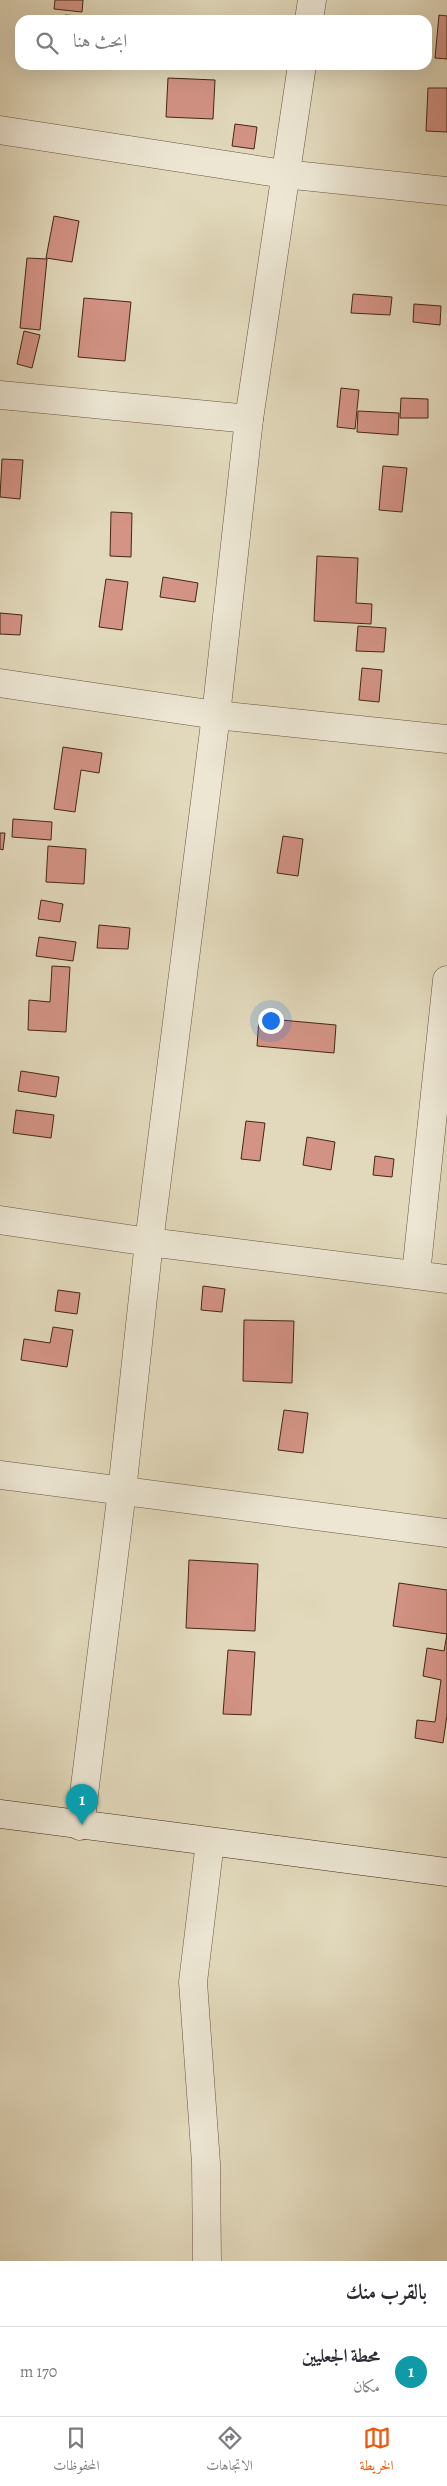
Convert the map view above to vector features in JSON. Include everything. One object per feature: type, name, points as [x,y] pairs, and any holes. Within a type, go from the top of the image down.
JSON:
[{"type":"street","points":[[310,15],[312,0]]},
{"type":"street","points":[[80,1826],[122,1491],[149,1242],[216,715],[249,419],[284,174],[301,70]]},
{"type":"street","points":[[0,130],[284,174],[447,191]]},
{"type":"street","points":[[0,395],[249,419]]},
{"type":"street","points":[[0,683],[216,715],[447,739]]},
{"type":"street","points":[[416,1274],[446,1007],[447,980]]},
{"type":"street","points":[[0,1220],[149,1242],[447,1279]]},
{"type":"street","points":[[0,1475],[447,1533]]},
{"type":"street","points":[[0,1814],[80,1826],[447,1872]]},
{"type":"street","points":[[207,2261],[206,2163],[193,1982],[210,1842]]},
{"type":"building","points":[[55,0],[83,0],[82,12],[54,9]]},
{"type":"building","points":[[439,15],[447,16],[447,59],[435,58]]},
{"type":"building","points":[[168,78],[215,80],[213,119],[166,117]]},
{"type":"building","points":[[428,88],[447,88],[447,132],[426,131]]},
{"type":"building","points":[[235,124],[257,127],[254,149],[232,146]]},
{"type":"building","points":[[54,216],[79,221],[72,262],[46,258]]},
{"type":"building","points":[[27,258],[47,259],[40,330],[20,328]]},
{"type":"building","points":[[353,294],[392,297],[390,315],[351,313]]},
{"type":"building","points":[[84,298],[131,302],[125,361],[78,357]]},
{"type":"building","points":[[414,304],[441,306],[440,325],[413,322]]},
{"type":"building","points":[[24,331],[40,335],[32,368],[17,364]]},
{"type":"building","points":[[341,388],[359,390],[355,429],[337,427]]},
{"type":"building","points":[[401,398],[428,399],[428,418],[400,418]]},
{"type":"building","points":[[358,411],[399,413],[398,435],[357,432]]},
{"type":"building","points":[[2,459],[23,460],[20,499],[0,497]]},
{"type":"building","points":[[383,466],[407,468],[402,512],[379,510]]},
{"type":"building","points":[[111,512],[132,513],[131,557],[110,556]]},
{"type":"building","points":[[317,556],[358,558],[356,603],[372,604],[371,624],[314,621]]},
{"type":"building","points":[[163,577],[198,583],[195,602],[160,597]]},
{"type":"building","points":[[106,579],[128,582],[122,630],[99,627]]},
{"type":"building","points":[[0,613],[22,615],[20,635],[0,634]]},
{"type":"building","points":[[358,626],[386,628],[384,652],[356,651]]},
{"type":"building","points":[[362,668],[382,670],[379,702],[359,700]]},
{"type":"building","points":[[63,747],[102,753],[99,773],[81,770],[75,812],[54,809]]},
{"type":"building","points":[[13,819],[52,822],[51,840],[12,837]]},
{"type":"building","points":[[0,833],[5,833],[3,850],[0,849]]},
{"type":"building","points":[[283,836],[303,839],[298,876],[277,873]]},
{"type":"building","points":[[48,846],[86,849],[84,884],[46,882]]},
{"type":"building","points":[[41,900],[63,904],[60,922],[38,919]]},
{"type":"building","points":[[99,925],[130,928],[128,949],[97,948]]},
{"type":"building","points":[[39,937],[76,942],[73,961],[36,956]]},
{"type":"building","points":[[52,966],[70,967],[66,1032],[28,1030],[29,1000],[50,1002]]},
{"type":"building","points":[[259,1018],[336,1025],[334,1053],[257,1046]]},
{"type":"building","points":[[21,1071],[59,1077],[56,1097],[18,1091]]},
{"type":"building","points":[[16,1110],[54,1115],[51,1138],[13,1133]]},
{"type":"building","points":[[246,1121],[265,1123],[260,1161],[241,1159]]},
{"type":"building","points":[[307,1137],[335,1142],[331,1170],[303,1165]]},
{"type":"building","points":[[375,1156],[394,1159],[392,1177],[373,1175]]},
{"type":"building","points":[[203,1286],[225,1289],[222,1312],[201,1310]]},
{"type":"building","points":[[58,1290],[80,1293],[77,1314],[55,1311]]},
{"type":"building","points":[[244,1320],[294,1321],[292,1383],[243,1381]]},
{"type":"building","points":[[53,1327],[73,1330],[67,1367],[21,1360],[24,1339],[50,1343]]},
{"type":"building","points":[[284,1410],[308,1413],[303,1453],[278,1450]]},
{"type":"building","points":[[189,1560],[258,1564],[255,1631],[186,1628]]},
{"type":"building","points":[[399,1583],[447,1590],[447,1634],[393,1626]]},
{"type":"building","points":[[447,1634],[447,1715],[443,1743],[415,1738],[417,1720],[435,1722],[441,1680],[423,1676],[427,1648],[444,1651]]},
{"type":"building","points":[[228,1650],[255,1652],[251,1715],[223,1714]]},
{"type":"place","name":"محطة الجعليين","points":[[82,1825]]}]
